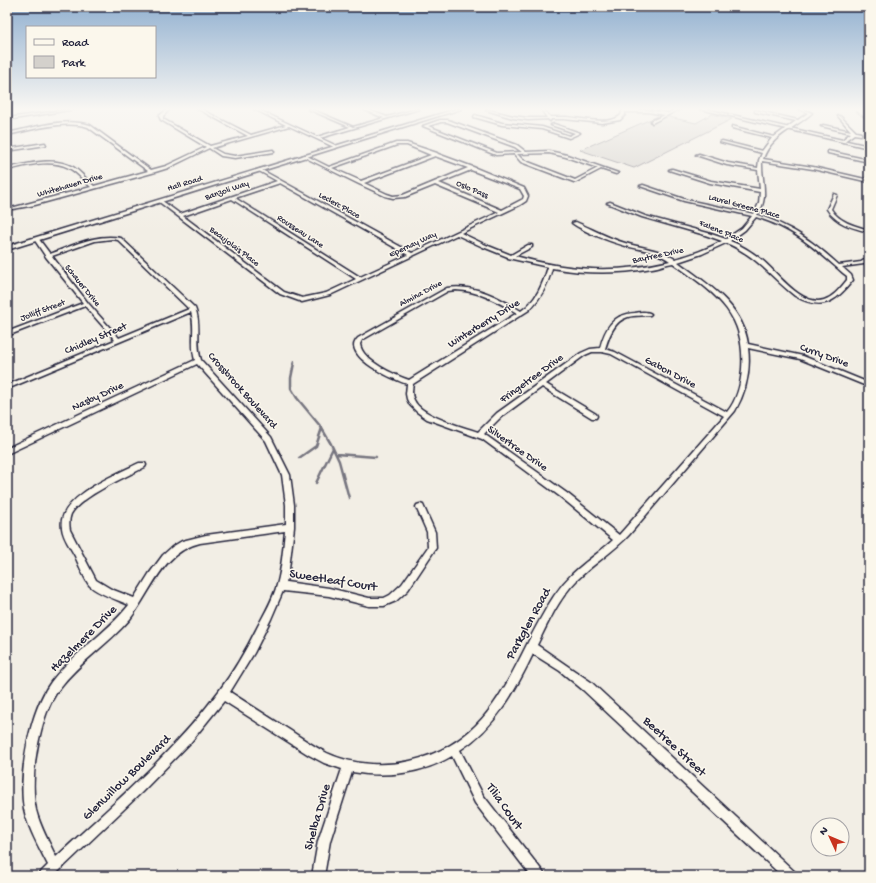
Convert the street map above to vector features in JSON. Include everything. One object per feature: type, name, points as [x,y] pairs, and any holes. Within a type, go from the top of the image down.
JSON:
[{"type":"street","points":[[121,150],[151,172]]},
{"type":"street","name":"Whitehaven Drive","points":[[13,208],[34,204],[151,172],[173,165],[201,150]]},
{"type":"street","points":[[214,150],[222,155],[233,157],[273,151]]},
{"type":"street","name":"Hall Road","points":[[7,248],[325,150]]},
{"type":"street","points":[[328,168],[383,150]]},
{"type":"street","points":[[426,150],[472,168]]},
{"type":"street","points":[[487,150],[497,154],[549,152],[567,156],[616,173]]},
{"type":"street","points":[[521,150],[525,154]]},
{"type":"street","points":[[756,150],[763,152]]},
{"type":"street","name":"Baytree Drive","points":[[457,233],[484,247],[510,257],[550,267],[585,271],[619,271],[643,269],[674,262],[692,256],[725,241],[737,234],[754,217],[759,209],[763,191],[759,169],[763,152]]},
{"type":"street","points":[[829,152],[869,161]]},
{"type":"street","points":[[360,183],[436,154]]},
{"type":"street","points":[[515,154],[522,161],[575,181],[601,168]]},
{"type":"street","points":[[698,155],[735,166],[759,169]]},
{"type":"street","points":[[304,156],[388,196],[395,197],[407,195],[472,168]]},
{"type":"street","points":[[761,160],[820,170],[869,181]]},
{"type":"street","points":[[7,169],[42,163],[64,164],[72,168],[94,188]]},
{"type":"street","name":"Epernay Way","points":[[302,300],[328,294],[523,202],[526,196],[525,192],[519,187],[472,168]]},
{"type":"street","name":"Leclerc Place","points":[[260,170],[279,182],[412,255]]},
{"type":"street","points":[[671,170],[710,182],[763,191]]},
{"type":"street","name":"Banzoli Way","points":[[179,216],[279,182]]},
{"type":"street","name":"Oslo Pass","points":[[435,183],[502,212]]},
{"type":"street","name":"Laurel Greene Place","points":[[642,186],[689,202],[778,223],[794,231],[839,266],[849,276],[850,280],[833,299],[826,302],[812,301]]},
{"type":"street","points":[[835,195],[829,209],[832,214],[843,222],[869,231]]},
{"type":"street","name":"Rousseau Lane","points":[[232,198],[360,279]]},
{"type":"street","name":"Beaujolais Place","points":[[160,201],[282,293],[302,300]]},
{"type":"street","name":"Falene Place","points":[[609,203],[654,220],[692,229],[725,241],[753,255],[792,291],[801,297],[812,301]]},
{"type":"street","name":"Parkglen Road","points":[[223,694],[326,759],[348,766],[374,770],[404,768],[427,763],[454,749],[473,735],[489,720],[501,703],[553,604],[569,583],[585,567],[620,540],[728,415],[739,398],[744,383],[747,357],[747,346],[739,323],[730,309],[719,296],[702,281],[657,251],[626,245],[574,223]]},
{"type":"street","points":[[48,256],[104,238],[110,237],[119,239],[193,309]]},
{"type":"street","name":"Schauer Drive","points":[[36,239],[86,304],[118,340]]},
{"type":"street","points":[[510,257],[530,246]]},
{"type":"street","points":[[839,266],[862,263],[869,258]]},
{"type":"street","name":"Winterberry Drive","points":[[410,383],[521,313],[537,299],[543,288],[550,267]]},
{"type":"street","name":"Almina Drive","points":[[410,383],[384,372],[361,354],[357,349],[357,343],[365,335],[447,290],[456,288],[466,288],[478,292],[521,313]]},
{"type":"street","name":"Jolliff Street","points":[[7,334],[86,304]]},
{"type":"street","name":"Chidley Street","points":[[7,387],[193,309]]},
{"type":"street","name":"Crossbrook Boulevard","points":[[193,309],[196,316],[195,354],[198,361],[273,445],[286,475],[290,505],[290,527],[285,569],[281,586],[251,650],[223,694]]},
{"type":"street","points":[[602,350],[606,335],[620,318],[625,316],[648,314]]},
{"type":"street","name":"Curry Drive","points":[[747,346],[812,360],[869,385]]},
{"type":"street","name":"Fringetree Drive","points":[[479,435],[499,415],[583,354],[588,351],[602,350]]},
{"type":"street","name":"Gabon Drive","points":[[602,350],[619,357],[728,415]]},
{"type":"street","name":"Nasby Drive","points":[[7,451],[198,361]]},
{"type":"street","name":"Silvertree Drive","points":[[410,383],[410,401],[420,412],[429,417],[479,435],[559,492],[620,540]]},
{"type":"street","points":[[542,384],[594,416]]},
{"type":"street","points":[[136,603],[108,592],[93,583],[66,530],[65,524],[69,512],[81,499],[142,465]]},
{"type":"street","name":"Sweetleaf Court","points":[[281,586],[329,592],[369,602],[384,602],[393,598],[405,587],[432,548],[433,542],[431,529],[420,507]]},
{"type":"street","name":"Hazelmere Drive","points":[[55,868],[37,829],[30,808],[27,786],[34,739],[38,723],[48,697],[73,667],[118,625],[136,603],[165,559],[174,551],[195,540],[290,527]]},
{"type":"street","name":"Beetree Street","points":[[531,647],[587,686],[791,876]]},
{"type":"street","name":"Glenwillow Boulevard","points":[[46,876],[186,740],[223,694]]},
{"type":"street","name":"Tilia Court","points":[[454,749],[479,799],[539,876]]},
{"type":"street","name":"Shelba Drive","points":[[318,876],[324,841],[348,766]]},
{"type":"green space","points":[[581,150],[670,150],[634,168]]},
{"type":"waterway","points":[[294,363],[291,388],[297,398],[322,428]]},
{"type":"waterway","points":[[299,458],[316,446],[322,428]]},
{"type":"waterway","points":[[322,428],[333,448]]},
{"type":"waterway","points":[[316,483],[333,448]]},
{"type":"waterway","points":[[333,448],[339,461],[349,498]]},
{"type":"waterway","points":[[336,454],[376,457]]}]
